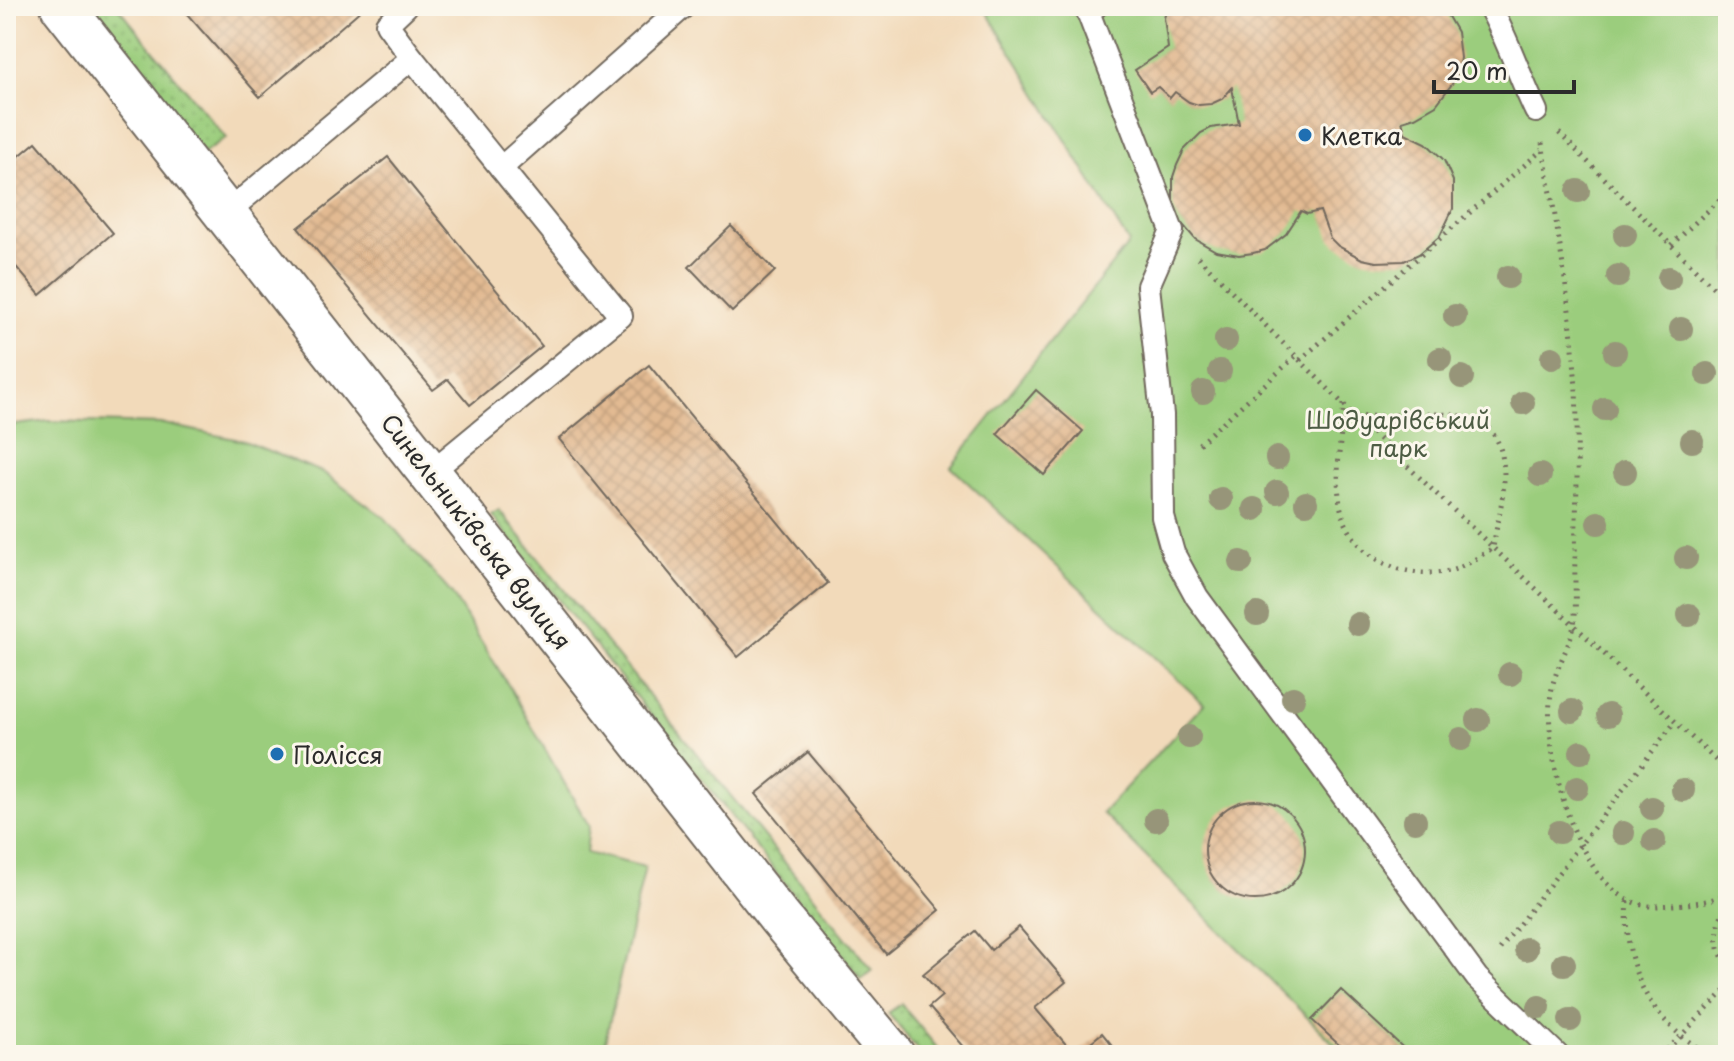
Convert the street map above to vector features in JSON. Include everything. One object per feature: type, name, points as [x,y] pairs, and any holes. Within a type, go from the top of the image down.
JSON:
[{"type":"street","name":"Синельниківська вулиця","points":[[62,6],[778,916],[893,1055]]},
{"type":"lane","points":[[406,6],[387,24],[621,316],[431,472]]},
{"type":"lane","points":[[501,168],[684,6]]},
{"type":"lane","points":[[1096,6],[1088,12],[1172,231],[1148,286],[1162,415],[1163,517],[1173,553],[1197,597],[1477,978],[1557,1055]]},
{"type":"lane","points":[[1489,6],[1502,29],[1536,111]]},
{"type":"lane","points":[[225,214],[412,58]]},
{"type":"path","points":[[1536,111],[1565,274],[1576,371],[1574,625],[1551,693],[1549,719],[1560,790],[1580,845],[1597,872],[1628,901],[1649,906],[1692,903],[1728,892]]},
{"type":"path","points":[[1536,111],[1728,302]]},
{"type":"path","points":[[1162,477],[1543,149]]},
{"type":"path","points":[[1671,245],[1728,192]]},
{"type":"path","points":[[1172,231],[1356,417],[1728,772]]},
{"type":"path","points":[[1344,404],[1338,481],[1341,506],[1357,543],[1373,559],[1396,569],[1426,573],[1451,571],[1493,548]]},
{"type":"path","points":[[1356,417],[1453,413],[1477,418],[1493,433],[1503,457],[1504,483],[1493,548]]},
{"type":"path","points":[[1477,978],[1675,722]]},
{"type":"path","points":[[1628,901],[1628,946],[1635,975],[1650,1002],[1682,1034],[1710,1055]]},
{"type":"path","points":[[1728,901],[1716,938],[1719,954],[1728,966]]},
{"type":"path","points":[[1662,1055],[1728,988]]},
{"type":"green space","points":[[86,6],[117,6],[226,138],[203,154]]},
{"type":"green space","name":"Шодуарівський парк","points":[[983,6],[1728,6],[1728,1055],[1345,1055],[1102,813],[1204,704],[951,467],[1129,243]]},
{"type":"green space","name":"Полісся","points":[[49,421],[164,424],[244,441],[324,473],[385,518],[452,594],[589,826],[586,853],[645,867],[602,1055],[6,1055],[6,426]]},
{"type":"green space","points":[[499,510],[872,970],[861,979],[491,515]]},
{"type":"green space","points":[[901,1004],[943,1055],[922,1055],[888,1013]]},
{"type":"building","points":[[180,6],[359,6],[362,9],[260,97]]},
{"type":"building","name":"Клетка","points":[[1168,6],[1330,6],[1327,15],[1333,6],[1442,6],[1457,32],[1458,72],[1436,105],[1402,121],[1405,133],[1426,143],[1444,160],[1453,181],[1453,209],[1440,236],[1419,254],[1404,261],[1376,262],[1362,259],[1338,246],[1330,238],[1320,211],[1307,214],[1301,211],[1286,234],[1265,250],[1239,255],[1216,251],[1195,239],[1178,219],[1173,206],[1173,177],[1177,165],[1184,150],[1201,133],[1211,128],[1239,124],[1232,88],[1222,99],[1199,105],[1175,92],[1170,98],[1158,87],[1150,92],[1135,70],[1168,48],[1164,18]]},
{"type":"building","points":[[36,142],[113,233],[40,295],[6,255],[6,167]]},
{"type":"building","points":[[388,157],[542,346],[470,405],[448,379],[433,390],[298,228]]},
{"type":"building","points":[[731,226],[775,271],[732,312],[689,267]]},
{"type":"building","points":[[649,365],[828,583],[738,657],[559,439]]},
{"type":"building","points":[[1036,390],[1083,431],[1044,475],[997,434]]},
{"type":"building","points":[[808,752],[940,910],[886,954],[756,794]]},
{"type":"building","points":[[1255,800],[1274,804],[1291,814],[1301,831],[1305,850],[1301,869],[1291,886],[1274,896],[1255,900],[1236,896],[1219,886],[1209,869],[1205,850],[1209,831],[1219,814],[1236,804]]},
{"type":"building","points":[[1019,927],[1066,982],[1035,1008],[1075,1055],[970,1055],[929,1007],[942,996],[923,974],[975,931],[991,950]]},
{"type":"building","points":[[1341,990],[1411,1055],[1350,1055],[1312,1020]]},
{"type":"building","points":[[1102,1033],[1120,1055],[1075,1055]]},
{"type":"place","name":"Клетка","points":[[1305,135]]},
{"type":"place","name":"Полісся","points":[[277,754]]}]
